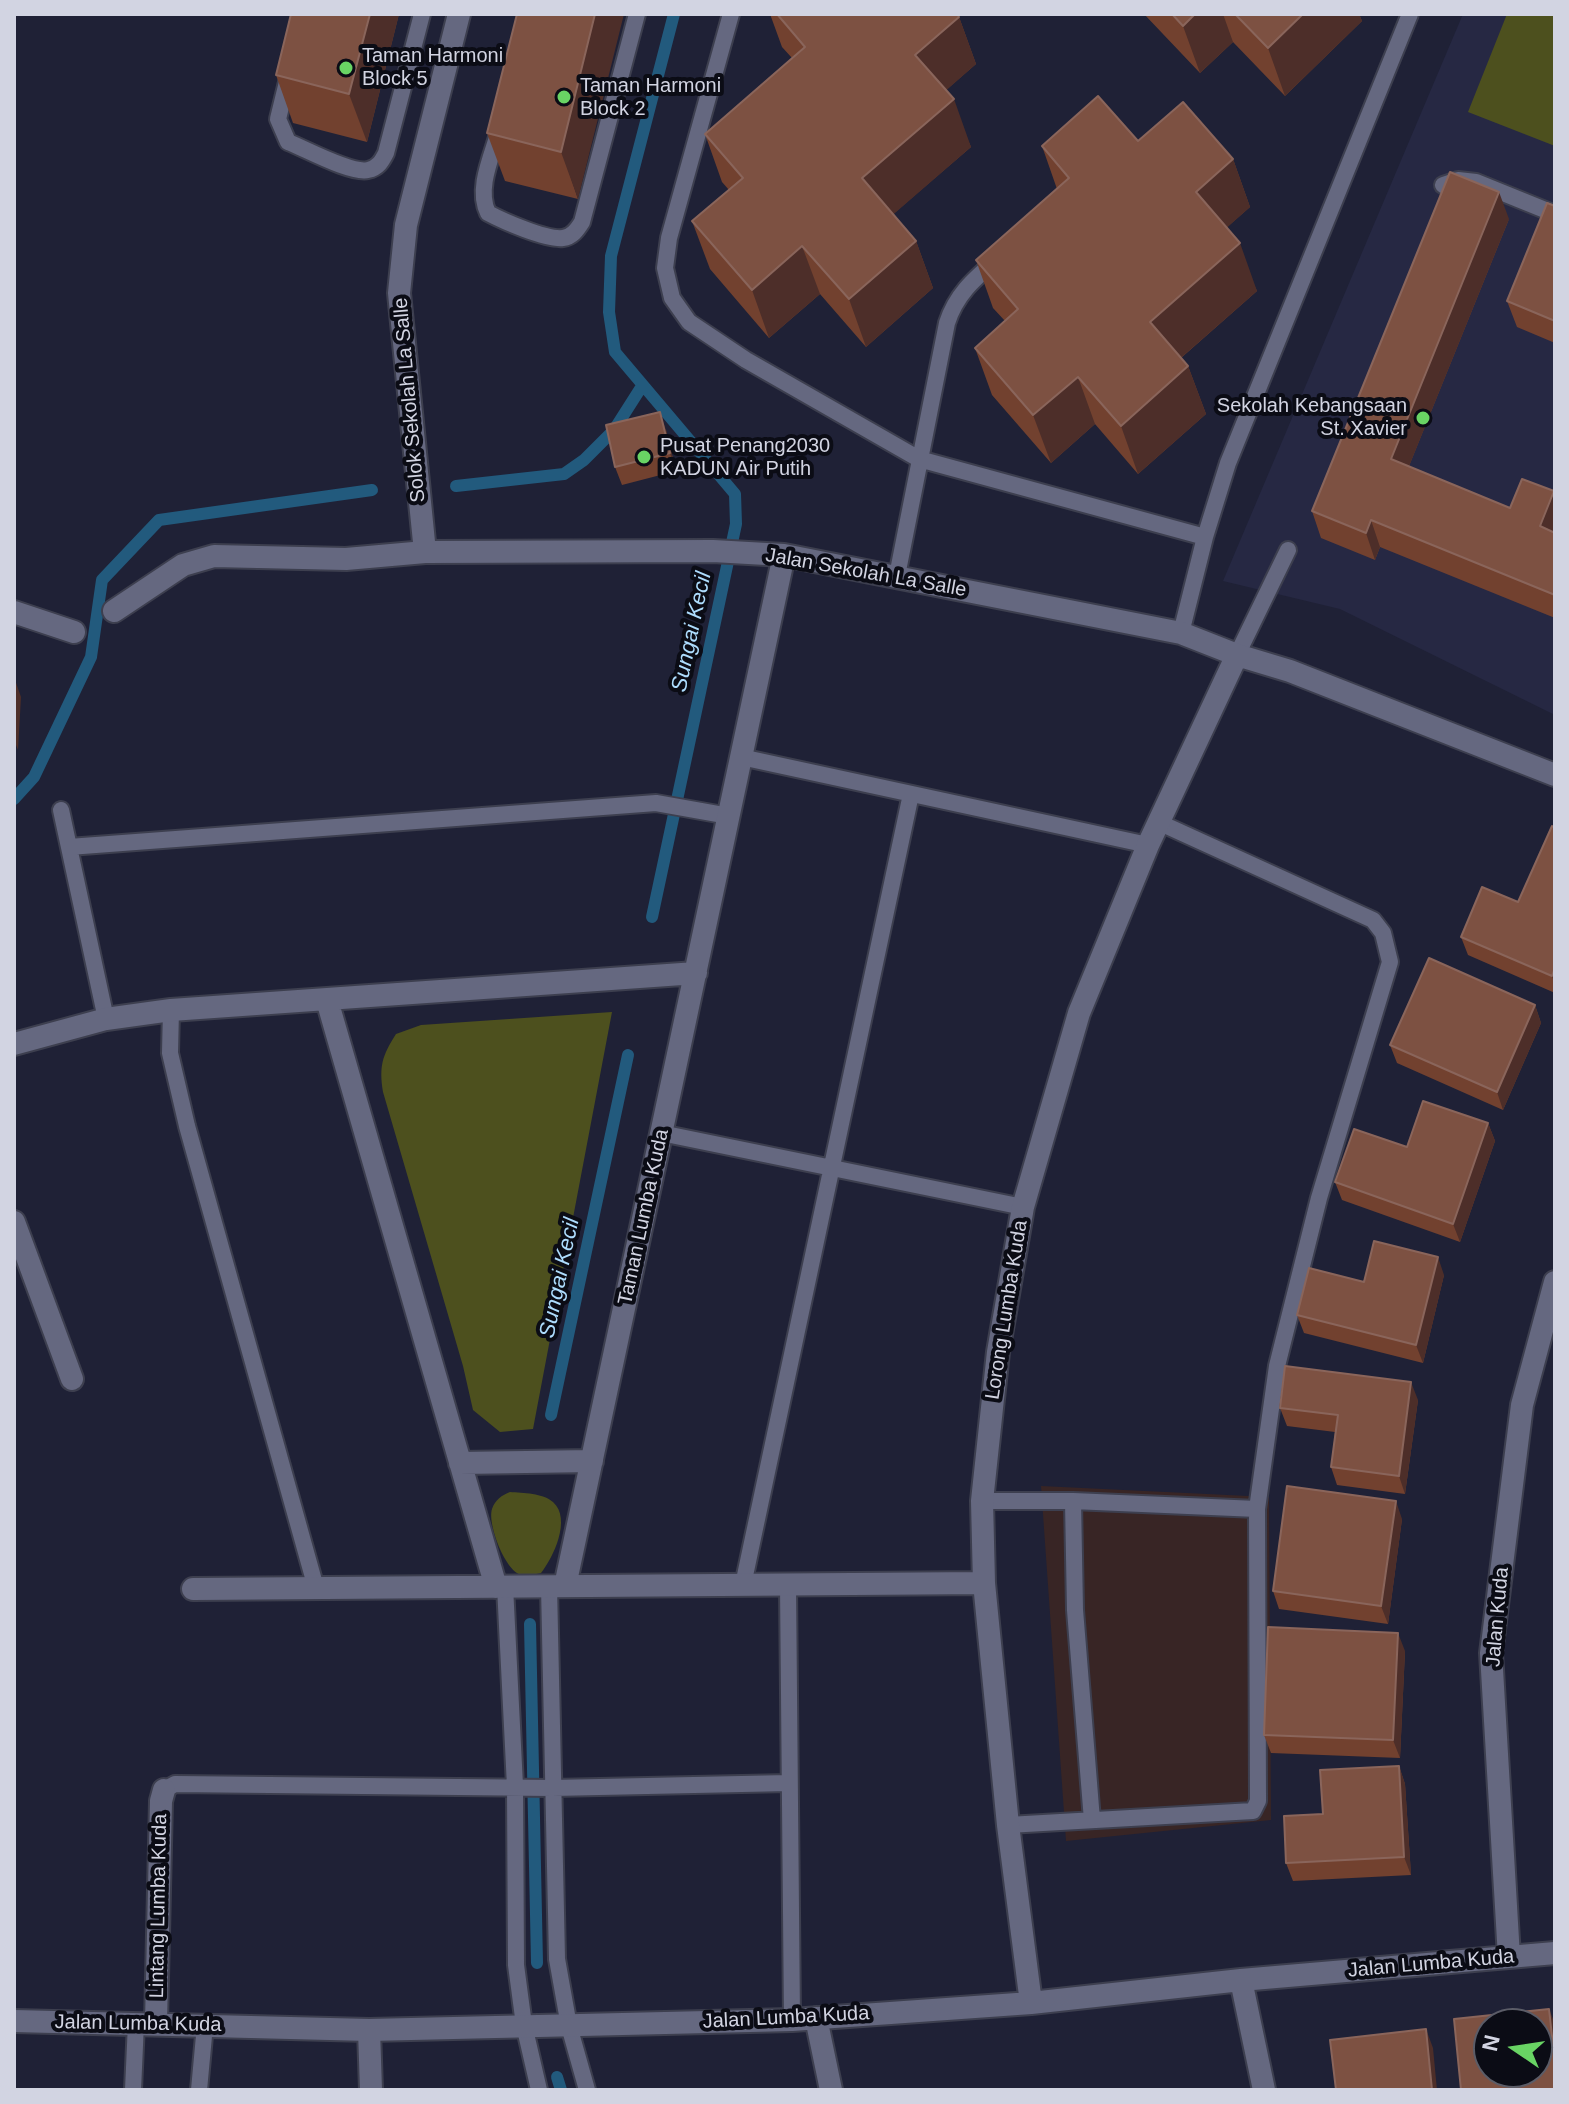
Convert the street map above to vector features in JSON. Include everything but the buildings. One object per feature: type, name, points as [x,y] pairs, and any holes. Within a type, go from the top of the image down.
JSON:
[{"type":"street","name":"Solok Sekolah La Salle","points":[[425,552],[399,293],[406,225],[459,14]]},
{"type":"street","name":"Jalan Sekolah La Salle","points":[[114,611],[183,565],[214,556],[346,559],[425,552],[713,551],[784,555],[1181,633],[1290,671],[1555,775]]},
{"type":"street","name":"Taman Lumba Kuda","points":[[557,1586],[592,1461],[784,555]]},
{"type":"street","points":[[14,612],[74,632]]},
{"type":"street","name":"Lorong Lumba Kuda","points":[[1031,2003],[1008,1825],[984,1583],[982,1501],[998,1352],[1023,1207],[1079,1013],[1158,822],[1237,655]]},
{"type":"street","points":[[14,1044],[106,1019],[171,1010],[696,973]]},
{"type":"street","points":[[327,1000],[460,1463],[500,1587]]},
{"type":"street","points":[[14,1222],[18,1246],[72,1379]]},
{"type":"street","name":"Jalan Kuda","points":[[1509,1957],[1491,1653],[1522,1405],[1555,1282]]},
{"type":"street","points":[[460,1463],[592,1461]]},
{"type":"street","points":[[193,1589],[984,1583]]},
{"type":"street","name":"Lintang Lumba Kuda","points":[[146,2023],[164,1790]]},
{"type":"street","name":"Jalan Lumba Kuda","points":[[14,2021],[369,2030],[792,2020],[1031,2003],[1241,1980],[1555,1953]]},
{"type":"street","points":[[1241,1980],[1264,2090]]},
{"type":"street","points":[[816,2018],[831,2090]]},
{"type":"street","points":[[369,2030],[371,2090]]},
{"type":"lane","points":[[293,58],[278,119],[288,142],[355,169],[368,170],[380,165],[386,153],[422,14]]},
{"type":"lane","points":[[502,117],[483,191],[483,203],[488,213],[552,237],[565,238],[575,232],[582,222],[637,14]]},
{"type":"lane","points":[[731,14],[669,238],[665,268],[672,298],[689,322],[919,459],[1205,537]]},
{"type":"lane","points":[[1181,633],[1205,537],[1228,463],[1410,14]]},
{"type":"lane","points":[[1443,185],[1458,180],[1476,182],[1555,214]]},
{"type":"lane","points":[[897,576],[947,323],[954,302],[1003,254]]},
{"type":"lane","points":[[1237,655],[1288,550]]},
{"type":"lane","points":[[741,757],[1148,845]]},
{"type":"lane","points":[[743,1585],[911,794]]},
{"type":"lane","points":[[69,847],[656,803],[729,816]]},
{"type":"lane","points":[[61,810],[106,1019]]},
{"type":"lane","points":[[1008,1825],[1253,1811],[1258,1801],[1257,1509],[1277,1366],[1319,1198],[1390,962],[1383,933],[1373,920],[1158,822]]},
{"type":"lane","points":[[171,1010],[170,1053],[187,1126],[316,1588]]},
{"type":"lane","points":[[661,1133],[1023,1207]]},
{"type":"lane","points":[[982,1501],[1073,1501],[1257,1509]]},
{"type":"lane","points":[[1073,1501],[1075,1610],[1092,1820]]},
{"type":"lane","points":[[788,1585],[792,2020]]},
{"type":"lane","points":[[557,1586],[552,1788],[557,1959],[569,2026],[587,2090]]},
{"type":"lane","points":[[500,1587],[515,1786],[516,1965],[524,2025],[539,2090]]},
{"type":"lane","points":[[164,1790],[175,1784],[552,1788],[789,1783]]},
{"type":"lane","points":[[133,2090],[146,2023]]},
{"type":"lane","points":[[199,2090],[205,2025]]},
{"type":"shaded area","name":"Sekolah Kebangsaan St. Xavier","points":[[1463,14],[1555,14],[1555,715],[1340,609],[1223,581]]},
{"type":"shaded area","points":[[1041,1486],[1269,1497],[1271,1820],[1066,1841]]},
{"type":"green space","points":[[1507,14],[1555,14],[1555,146],[1468,112]]},
{"type":"green space","points":[[612,1012],[533,1429],[500,1432],[473,1410],[383,1092],[383,1062],[396,1034],[421,1025]]},
{"type":"green space","points":[[510,1492],[544,1497],[558,1509],[561,1518],[559,1538],[541,1573],[524,1575],[516,1572],[499,1547],[492,1525],[492,1509],[499,1498]]},
{"type":"waterway","name":"Sungai Kecil","points":[[652,917],[736,524],[735,494],[615,352],[609,312],[611,256],[674,14]]},
{"type":"waterway","name":"Sungai Kecil","points":[[456,486],[564,474],[584,460],[614,430],[642,386]]},
{"type":"waterway","name":"Sungai Kecil","points":[[14,799],[34,777],[91,657],[102,580],[159,520],[372,490]]},
{"type":"waterway","name":"Sungai Kecil","points":[[551,1415],[628,1055]]},
{"type":"waterway","name":"Sungai Kecil","points":[[530,1624],[537,1963]]},
{"type":"waterway","name":"Sungai Kecil","points":[[557,2077],[561,2090]]},
{"type":"place","name":"Taman Harmoni Block 5","points":[[346,68]]},
{"type":"place","name":"Taman Harmoni Block 2","points":[[564,97]]},
{"type":"place","name":"Sekolah Kebangsaan St. Xavier","points":[[1423,418]]},
{"type":"place","name":"Pusat Penang2030 KADUN Air Putih","points":[[644,457]]}]
